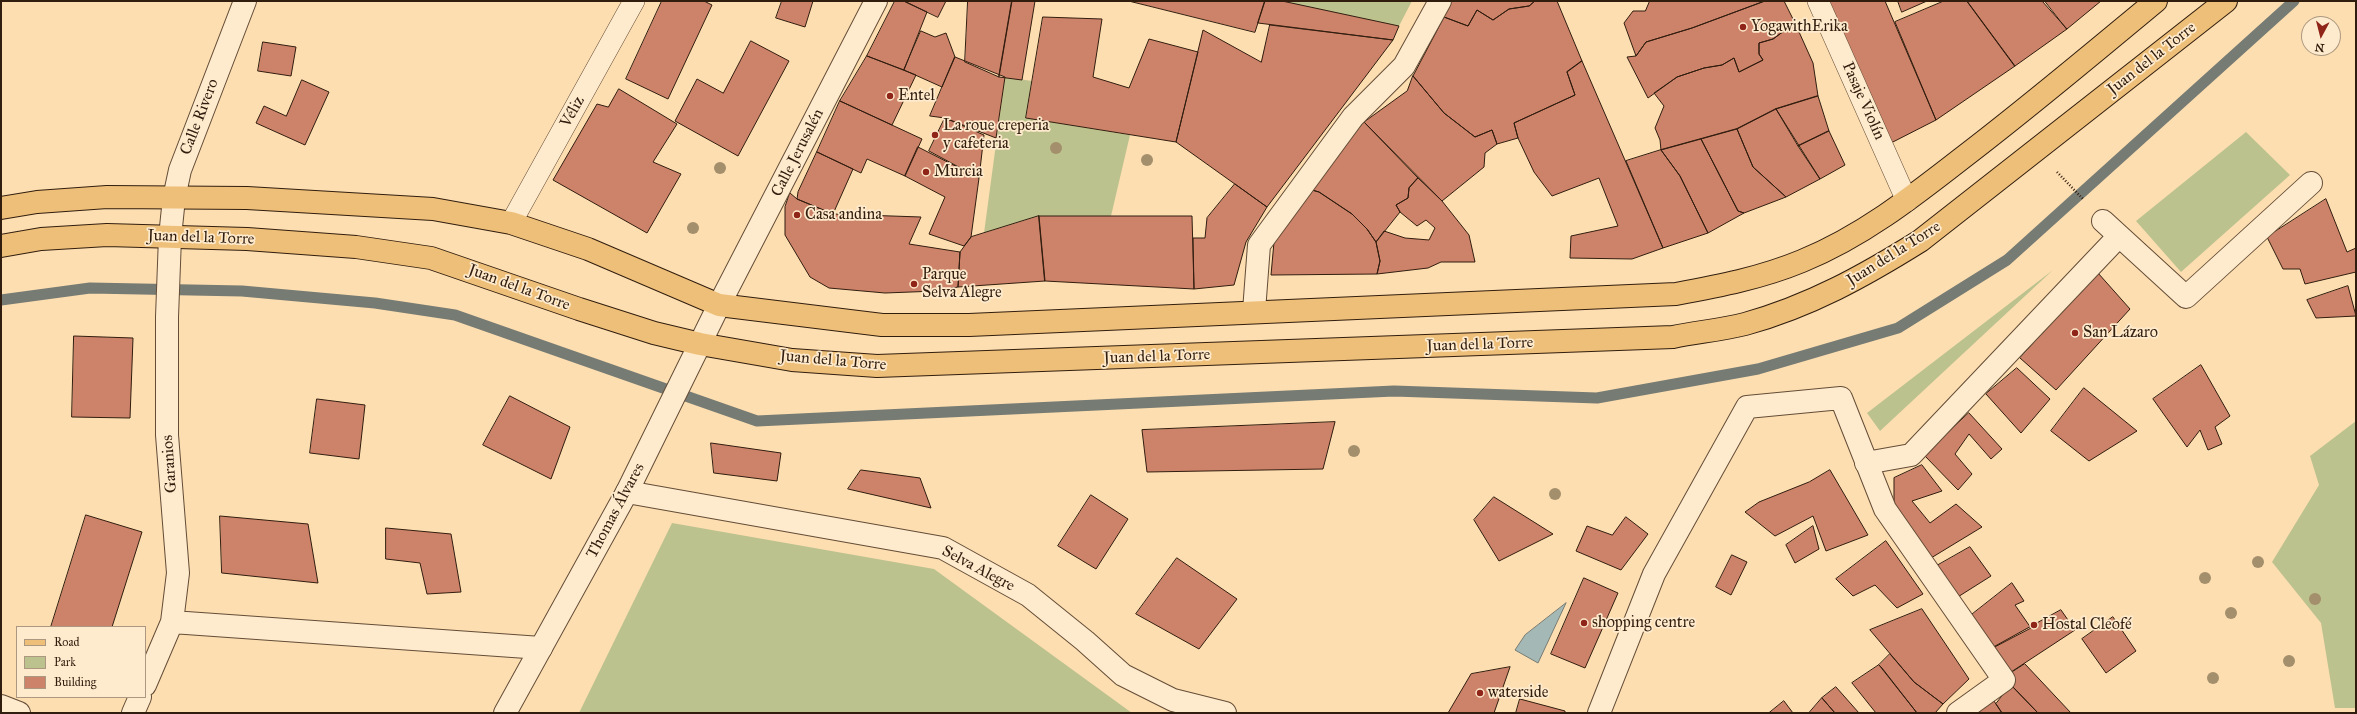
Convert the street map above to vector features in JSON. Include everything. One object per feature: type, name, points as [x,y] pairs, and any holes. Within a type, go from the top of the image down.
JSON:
[{"type":"main road","points":[[1,208],[37,202],[107,197],[247,198],[386,205],[433,209],[511,223],[588,249],[719,305],[882,326],[969,325],[1254,311],[1676,294],[1741,282],[1802,261],[1854,236],[1907,201],[2021,114],[2156,1]]},
{"type":"main road","name":"Juan del la Torre","points":[[1,246],[41,239],[107,235],[247,239],[348,246],[431,258],[654,333],[700,344],[792,360],[885,366],[1600,341],[1673,337],[1745,324],[1818,298],[1866,275],[1920,241],[2226,1]]},
{"type":"street","name":"Calle Rivero","points":[[170,238],[174,198],[180,170],[245,1]]},
{"type":"street","name":"Calle Jerusalén","points":[[719,305],[876,1]]},
{"type":"street","points":[[1254,311],[1259,245],[1353,117],[1404,66],[1440,1]]},
{"type":"street","points":[[2103,221],[2186,297],[2311,183]]},
{"type":"street","points":[[1866,463],[1911,455],[2119,236]]},
{"type":"street","name":"Garanios","points":[[146,683],[172,622],[178,573],[167,435],[167,317],[170,238]]},
{"type":"street","name":"Thomas Álvares","points":[[505,713],[627,492],[719,305]]},
{"type":"street","points":[[1599,713],[1654,574],[1747,406],[1841,398],[1885,509],[2004,680],[1958,713]]},
{"type":"street","name":"Selva Alegre","points":[[627,492],[943,548],[1028,595],[1085,641],[1123,675],[1173,700],[1225,713]]},
{"type":"street","points":[[172,622],[541,648]]},
{"type":"street","points":[[133,713],[140,698]]},
{"type":"street","points":[[1,706],[19,713]]},
{"type":"lane","name":"Véliz","points":[[511,223],[634,1]]},
{"type":"lane","name":"Pasaje Violín","points":[[1818,1],[1907,201]]},
{"type":"path","points":[[2053,169],[2085,201]]},
{"type":"green space","points":[[1278,1],[1412,1],[1399,26]]},
{"type":"green space","points":[[1005,77],[1032,81],[1026,118],[1130,135],[1111,216],[1039,216],[984,233]]},
{"type":"green space","points":[[2246,132],[2290,175],[2181,272],[2136,221]]},
{"type":"green space","points":[[2053,270],[1880,431],[1867,413]]},
{"type":"green space","points":[[2356,421],[2356,708],[2335,708],[2321,623],[2272,562],[2319,485],[2310,456]]},
{"type":"green space","points":[[672,523],[934,569],[1132,713],[579,713]]},
{"type":"shaded area","points":[[1566,603],[1538,663],[1515,650],[1525,635]]},
{"type":"building","points":[[662,1],[704,1],[712,5],[668,99],[626,79]]},
{"type":"building","points":[[782,1],[813,1],[805,27],[776,18]]},
{"type":"building","points":[[895,1],[904,1],[927,12],[904,70],[867,56]]},
{"type":"building","points":[[904,1],[946,1],[938,17]]},
{"type":"building","points":[[968,1],[1012,1],[999,77],[965,62]]},
{"type":"building","points":[[1012,1],[1035,1],[1022,80],[999,77]]},
{"type":"building","points":[[1129,1],[1265,1],[1255,32]]},
{"type":"building","points":[[1265,1],[1282,1],[1399,26],[1393,40],[1258,23]]},
{"type":"building","points":[[1450,1],[1535,1],[1529,6],[1509,9],[1493,20],[1477,10],[1468,26],[1444,17]]},
{"type":"building","points":[[1535,1],[1557,1],[1582,61],[1567,72],[1575,95],[1514,123],[1518,138],[1497,144],[1492,130],[1475,137],[1444,113],[1413,76],[1444,17],[1468,26],[1477,10],[1493,20],[1509,9],[1529,6]]},
{"type":"building","points":[[1650,1],[1765,1],[1692,28],[1646,42],[1636,56],[1624,23],[1633,11],[1645,11]]},
{"type":"building","points":[[1765,1],[1784,1],[1795,23],[1773,39],[1759,43],[1759,54],[1763,60],[1739,72],[1734,58],[1722,65],[1704,68],[1677,77],[1648,98],[1627,57],[1636,56],[1646,42],[1692,28]]},
{"type":"building","points":[[1826,1],[1885,1],[1936,120],[1887,145]]},
{"type":"building","points":[[1898,1],[1927,1],[1902,12]]},
{"type":"building","points":[[1944,1],[1967,1],[2015,66],[1936,120],[1895,22]]},
{"type":"building","points":[[1967,1],[2042,1],[2067,29],[2015,66]]},
{"type":"building","points":[[2045,1],[2101,1],[2067,29]]},
{"type":"building","points":[[1043,17],[1102,19],[1093,77],[1129,88],[1149,39],[1198,52],[1176,142],[1026,118]]},
{"type":"building","points":[[1795,23],[1813,63],[1818,96],[1776,109],[1737,129],[1661,150],[1660,140],[1655,128],[1664,106],[1654,93],[1677,77],[1704,68],[1722,65],[1734,58],[1739,72],[1763,60],[1759,54],[1759,43],[1773,39]]},
{"type":"building","points":[[1270,25],[1393,40],[1267,207],[1176,142],[1203,30],[1261,62]]},
{"type":"building","points":[[921,31],[935,37],[946,33],[955,57],[942,87],[904,70]]},
{"type":"building","points":[[751,41],[789,61],[738,156],[675,121],[697,79],[723,93]]},
{"type":"building","points":[[263,42],[296,47],[291,76],[258,71]]},
{"type":"building","points":[[867,56],[916,75],[892,125],[840,101]]},
{"type":"building","points":[[955,57],[1005,77],[996,138],[945,118],[930,116]]},
{"type":"building","points":[[1582,61],[1663,248],[1632,259],[1570,258],[1571,236],[1618,226],[1599,178],[1552,196],[1534,172],[1518,138],[1514,123],[1575,95],[1567,72]]},
{"type":"building","points":[[1413,76],[1444,113],[1475,137],[1492,130],[1497,144],[1485,153],[1484,167],[1442,201],[1364,122],[1407,91]]},
{"type":"building","points":[[302,80],[329,92],[305,145],[256,123],[264,106],[286,116]]},
{"type":"building","points":[[619,89],[677,124],[653,162],[681,174],[647,233],[553,180],[597,104],[608,107]]},
{"type":"building","points":[[1818,96],[1829,131],[1798,146],[1776,109]]},
{"type":"building","points":[[840,101],[922,139],[905,176],[867,159],[861,173],[817,152]]},
{"type":"building","points":[[1776,109],[1820,179],[1786,197],[1753,167],[1737,129]]},
{"type":"building","points":[[945,118],[984,135],[979,178],[929,151]]},
{"type":"building","points":[[1364,122],[1418,178],[1409,188],[1408,198],[1396,205],[1400,212],[1376,242],[1367,229],[1352,214],[1319,192],[1312,190]]},
{"type":"building","points":[[1737,129],[1753,167],[1786,197],[1744,213],[1738,211],[1701,139]]},
{"type":"building","points":[[1829,131],[1845,165],[1820,179],[1798,146]]},
{"type":"building","points":[[1701,139],[1738,211],[1744,213],[1708,233],[1680,176],[1661,150]]},
{"type":"building","points":[[918,147],[979,178],[971,237],[964,246],[929,234],[945,197],[905,176]]},
{"type":"building","points":[[1661,150],[1680,176],[1708,233],[1663,248],[1626,161]]},
{"type":"building","points":[[817,152],[853,169],[833,214],[797,199],[798,192]]},
{"type":"building","points":[[1418,178],[1442,201],[1469,235],[1475,262],[1441,262],[1428,268],[1377,274],[1380,261],[1376,242],[1384,231],[1405,238],[1429,240],[1435,228],[1426,220],[1417,226],[1400,212],[1396,205],[1408,198],[1409,188]]},
{"type":"building","points":[[1235,184],[1267,207],[1246,242],[1234,285],[1194,289],[1193,238],[1205,238],[1207,218]]},
{"type":"building","points":[[1312,190],[1319,192],[1352,214],[1367,229],[1376,242],[1380,261],[1377,274],[1271,275],[1274,242]]},
{"type":"building","points":[[790,193],[797,199],[833,214],[921,217],[909,244],[960,252],[958,287],[937,291],[885,293],[829,288],[810,277],[785,235],[785,207]]},
{"type":"building","points":[[2326,199],[2347,252],[2356,248],[2356,272],[2305,284],[2300,269],[2283,269],[2267,237]]},
{"type":"building","points":[[1039,216],[1192,216],[1194,289],[1045,281]]},
{"type":"building","points":[[1039,216],[1045,281],[958,287],[960,252],[971,237]]},
{"type":"building","name":"San Lázaro","points":[[2098,273],[2130,309],[2056,390],[2020,358]]},
{"type":"building","points":[[2348,286],[2356,316],[2316,318],[2307,300]]},
{"type":"building","points":[[74,336],[133,338],[130,418],[72,417]]},
{"type":"building","points":[[2201,365],[2230,416],[2215,427],[2222,444],[2208,450],[2200,430],[2187,447],[2153,399]]},
{"type":"building","points":[[2017,368],[2050,399],[2021,433],[1986,394]]},
{"type":"building","points":[[2084,388],[2137,431],[2089,461],[2051,431]]},
{"type":"building","points":[[510,396],[570,427],[551,479],[483,445]]},
{"type":"building","points":[[317,399],[365,405],[359,459],[310,453]]},
{"type":"building","points":[[1969,413],[2002,449],[1991,459],[1969,434],[1955,454],[1972,474],[1958,490],[1924,455]]},
{"type":"building","points":[[1335,422],[1323,469],[1147,472],[1142,430]]},
{"type":"building","points":[[711,443],[781,453],[777,481],[714,473]]},
{"type":"building","points":[[1922,465],[1942,491],[1912,501],[1930,523],[1956,504],[1982,527],[1931,558],[1894,506],[1894,478]]},
{"type":"building","points":[[861,470],[920,478],[931,508],[848,489]]},
{"type":"building","points":[[1830,470],[1868,535],[1826,551],[1813,516],[1775,536],[1745,512],[1759,502],[1809,482]]},
{"type":"building","points":[[1091,495],[1128,519],[1096,569],[1058,546]]},
{"type":"building","points":[[1494,497],[1553,534],[1499,561],[1474,520]]},
{"type":"building","points":[[86,515],[142,532],[112,626],[51,626]]},
{"type":"building","points":[[220,516],[308,524],[318,583],[222,573]]},
{"type":"building","points":[[1626,517],[1648,534],[1621,570],[1576,551],[1587,526],[1612,535]]},
{"type":"building","points":[[1813,526],[1819,549],[1795,563],[1786,545]]},
{"type":"building","points":[[386,528],[451,534],[461,592],[427,594],[420,563],[386,559]]},
{"type":"building","points":[[1886,541],[1923,594],[1897,608],[1875,585],[1853,596],[1836,579]]},
{"type":"building","points":[[1970,547],[1991,576],[1953,600],[1933,568]]},
{"type":"building","points":[[1732,555],[1747,562],[1731,595],[1716,587]]},
{"type":"building","points":[[1177,558],[1237,599],[1199,649],[1136,614]]},
{"type":"building","name":"shopping centre","points":[[1584,578],[1618,593],[1585,668],[1551,654]]},
{"type":"building","points":[[2012,583],[2024,601],[2015,605],[2031,628],[1987,651],[1965,620]]},
{"type":"building","points":[[1922,609],[1969,679],[1943,704],[1914,682],[1870,630]]},
{"type":"building","points":[[2061,610],[2075,630],[2008,674],[1987,651]]},
{"type":"building","points":[[2113,617],[2136,651],[2106,673],[2082,639]]},
{"type":"building","points":[[1890,654],[1914,682],[1943,704],[1935,713],[1917,713],[1879,665]]},
{"type":"building","points":[[2025,664],[2071,713],[2038,713],[2011,685],[2008,675]]},
{"type":"building","points":[[1879,665],[1917,713],[1876,713],[1852,683]]},
{"type":"building","name":"waterside","points":[[1510,667],[1494,713],[1448,713],[1471,674]]},
{"type":"building","points":[[2011,685],[2038,713],[2002,713],[1996,704]]},
{"type":"building","points":[[1836,687],[1859,713],[1835,713],[1822,698]]},
{"type":"building","points":[[1990,695],[2002,713],[1965,713]]},
{"type":"building","points":[[1822,698],[1835,713],[1809,713]]},
{"type":"building","points":[[1520,699],[1565,711],[1565,713],[1516,713]]},
{"type":"building","points":[[1784,701],[1793,713],[1769,713]]},
{"type":"waterway","points":[[1,300],[90,288],[242,291],[375,303],[455,315],[757,421],[1394,391],[1597,398],[1758,369],[1898,328],[2007,260],[2294,1]]},
{"type":"place","name":"YogawithErika","points":[[1743,27]]},
{"type":"place","name":"Entel","points":[[890,96]]},
{"type":"place","name":"La roue creperia y cafeteria","points":[[935,135]]},
{"type":"place","name":"Murcia","points":[[926,172]]},
{"type":"place","name":"Casa andina","points":[[797,215]]},
{"type":"place","name":"Parque Selva Alegre","points":[[914,284]]},
{"type":"place","name":"San Lázaro","points":[[2075,333]]},
{"type":"place","name":"shopping centre","points":[[1584,623]]},
{"type":"place","name":"Hostal Cleofé","points":[[2034,625]]},
{"type":"place","name":"waterside","points":[[1480,693]]}]
